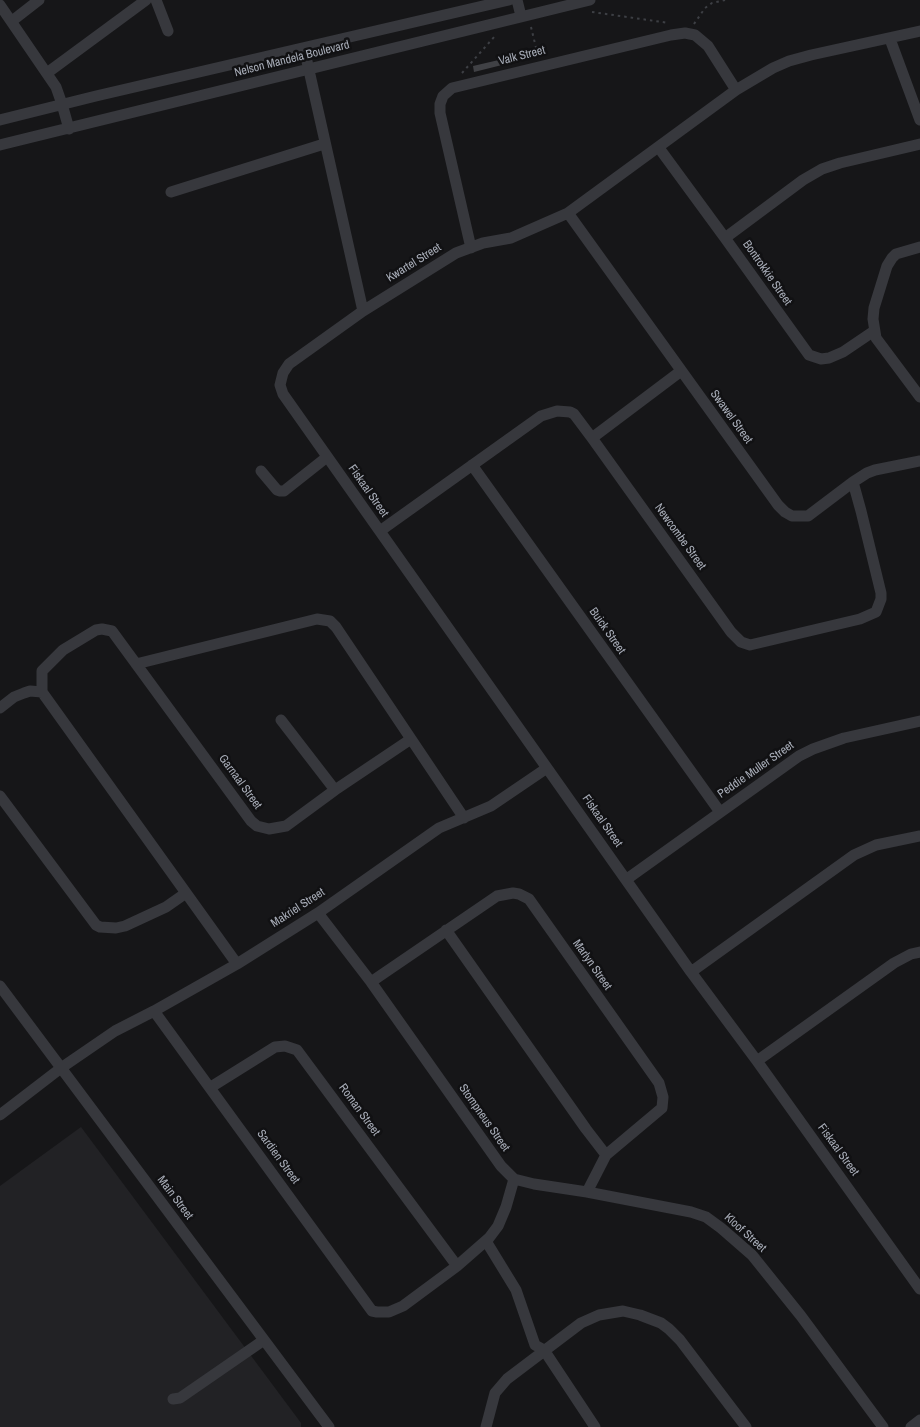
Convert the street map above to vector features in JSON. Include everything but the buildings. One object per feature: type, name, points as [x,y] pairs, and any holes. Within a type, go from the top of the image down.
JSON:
[{"type":"street","points":[[12,21],[39,0]]},
{"type":"street","points":[[46,73],[146,0]]},
{"type":"street","points":[[156,0],[168,31]]},
{"type":"street","name":"Nelson Mandela Boulevard","points":[[0,120],[509,0]]},
{"type":"street","points":[[517,0],[521,16]]},
{"type":"street","name":"Nelson Mandela Boulevard","points":[[0,145],[590,0]]},
{"type":"street","points":[[0,5],[56,87],[69,129]]},
{"type":"street","name":"Kwartel Street","points":[[289,364],[363,311],[456,253],[483,243],[510,238],[568,213],[736,90],[774,68],[810,55],[920,32]]},
{"type":"street","points":[[688,34],[695,36],[708,46],[736,90]]},
{"type":"street","name":"Valk Street","points":[[452,88],[671,35],[688,34]]},
{"type":"street","points":[[890,39],[920,120]]},
{"type":"street","points":[[304,48],[363,311]]},
{"type":"street","points":[[452,88],[443,96],[440,104],[440,113],[471,248]]},
{"type":"street","points":[[171,192],[324,144]]},
{"type":"street","points":[[726,238],[803,180],[822,169],[920,144]]},
{"type":"street","name":"Bontrokkie Street","points":[[659,148],[809,355],[821,359],[829,358],[843,352],[874,331]]},
{"type":"street","name":"Swawel Street","points":[[568,213],[680,371],[778,505],[786,512],[792,516],[808,516],[852,482],[867,473],[920,461]]},
{"type":"street","points":[[920,247],[896,254],[887,266],[874,308],[874,331],[876,338],[920,397]]},
{"type":"street","name":"Fiskaal Street","points":[[289,364],[281,378],[282,392],[692,972],[920,1289]]},
{"type":"street","points":[[592,438],[680,371]]},
{"type":"street","name":"Newcombe Street","points":[[380,532],[541,416],[550,412],[564,411],[574,414],[731,632],[741,642],[750,645],[860,619],[876,612],[881,599],[880,586],[852,482]]},
{"type":"street","points":[[261,471],[280,491],[284,490],[327,457]]},
{"type":"street","name":"Buick Street","points":[[472,465],[720,812]]},
{"type":"street","points":[[136,664],[317,619],[330,621],[336,627],[464,818]]},
{"type":"street","name":"Garnaal Street","points":[[42,692],[42,671],[63,650],[96,630],[112,631],[251,821],[257,826],[270,830],[286,826],[411,738]]},
{"type":"street","points":[[0,708],[14,697],[24,693],[30,691],[42,692],[237,964]]},
{"type":"street","points":[[281,720],[335,790]]},
{"type":"street","name":"Peddie Muller Street","points":[[627,879],[799,756],[844,738],[920,721]]},
{"type":"street","name":"Makriel Street","points":[[0,1115],[60,1068],[114,1031],[154,1011],[237,964],[318,913],[439,828],[500,801],[547,768]]},
{"type":"street","points":[[0,796],[96,925],[108,928],[124,926],[166,907],[186,894]]},
{"type":"street","points":[[692,972],[854,855],[876,845],[920,836]]},
{"type":"street","name":"Marlyn Street","points":[[371,982],[497,896],[513,893],[528,899],[659,1083],[663,1097],[662,1108],[606,1155],[587,1192]]},
{"type":"street","name":"Stompneus Street","points":[[318,913],[371,982],[502,1166],[514,1179]]},
{"type":"street","points":[[446,930],[606,1155]]},
{"type":"street","points":[[757,1061],[894,963],[911,954],[920,952]]},
{"type":"street","name":"Main Street","points":[[0,986],[328,1427]]},
{"type":"street","name":"Sardien Street","points":[[154,1011],[372,1310],[382,1313],[403,1306],[457,1266]]},
{"type":"street","name":"Roman Street","points":[[210,1087],[275,1048],[285,1046],[296,1050],[457,1266]]},
{"type":"street","points":[[457,1266],[486,1241],[498,1226],[506,1208],[514,1179]]},
{"type":"street","name":"Kloof Street","points":[[514,1179],[691,1212],[706,1217],[752,1255],[801,1316],[883,1427]]},
{"type":"street","points":[[486,1241],[516,1290],[535,1345],[544,1350],[595,1427]]},
{"type":"street","points":[[486,1427],[495,1393],[507,1379],[581,1323],[599,1315],[622,1312],[661,1323],[680,1340],[746,1427]]},
{"type":"street","points":[[173,1399],[180,1398],[264,1340]]},
{"type":"street","points":[[911,1427],[920,1420]]},
{"type":"path","points":[[688,34],[698,15],[705,8],[712,3],[725,0]]},
{"type":"path","points":[[585,11],[669,23]]},
{"type":"path","points":[[530,25],[541,66]]},
{"type":"path","points":[[452,88],[472,60],[494,38],[495,33]]},
{"type":"shaded area","points":[[81,1127],[301,1423],[301,1427],[0,1427],[0,1186]]}]
